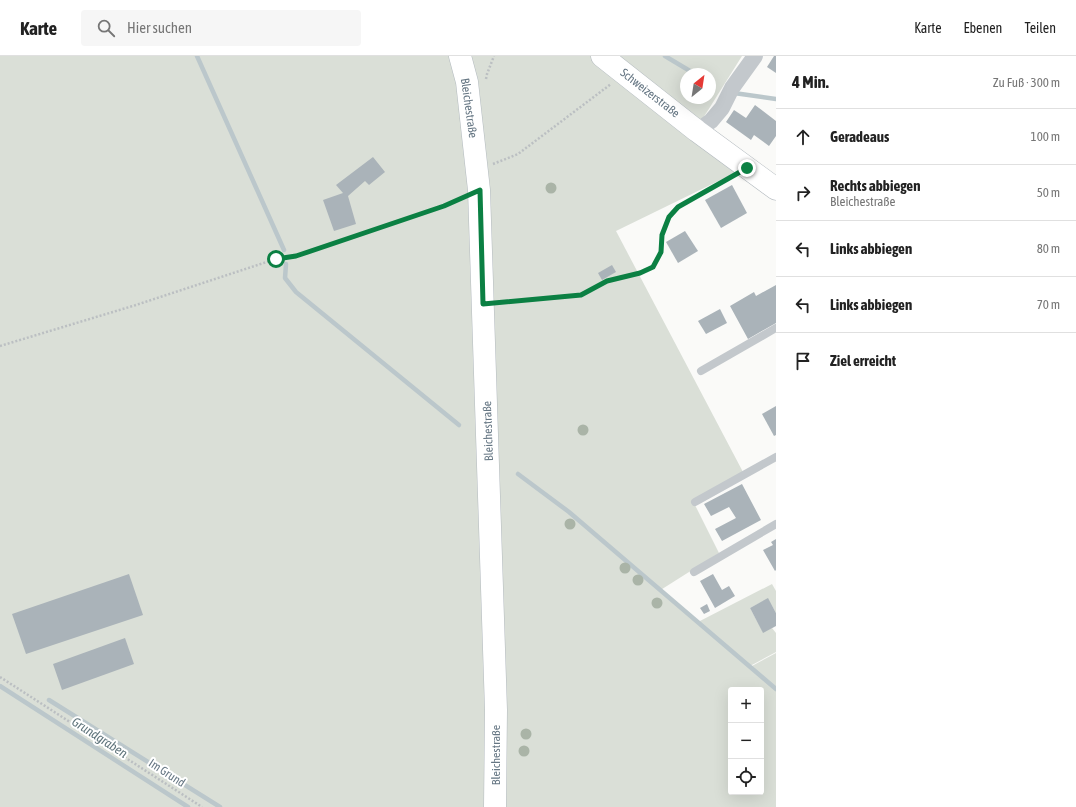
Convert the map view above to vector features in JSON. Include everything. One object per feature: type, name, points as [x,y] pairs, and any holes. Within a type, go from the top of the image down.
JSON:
[{"type":"main road","name":"Bleichestraße","points":[[460,56],[467,82],[480,190],[496,710],[496,807]]},
{"type":"main road","name":"Schweizerstraße","points":[[602,56],[697,131],[776,188]]},
{"type":"street","points":[[697,131],[711,120],[722,108],[732,88],[755,56]]},
{"type":"lane","points":[[701,371],[776,328]]},
{"type":"lane","points":[[695,502],[776,457]]},
{"type":"lane","points":[[694,572],[776,524]]},
{"type":"path","points":[[477,168],[493,164],[518,154],[624,74]]},
{"type":"path","points":[[483,304],[581,295],[607,281],[640,273],[653,267],[661,252],[662,235],[669,217],[678,207],[747,168]]},
{"type":"path","points":[[0,346],[136,305],[276,259],[296,256],[444,206],[480,190]]},
{"type":"path","name":"Im Grund","points":[[0,677],[202,807]]},
{"type":"shaded area","points":[[0,56],[742,56],[716,97],[716,68],[680,68],[680,104],[712,104],[695,131],[745,168],[616,231],[743,472],[693,501],[719,553],[659,591],[750,667],[776,653],[776,807],[0,807]]},
{"type":"shaded area","points":[[772,584],[776,591],[776,613],[768,599],[750,608],[763,632],[772,628],[776,633],[776,652],[750,666],[698,622]]},
{"type":"building","points":[[774,56],[776,56],[776,73],[767,67]]},
{"type":"building","points":[[755,105],[776,121],[776,136],[769,146],[754,135],[751,140],[726,122],[734,110],[746,118]]},
{"type":"building","points":[[373,157],[385,172],[369,185],[365,181],[348,196],[356,224],[334,231],[323,200],[343,193],[336,185]]},
{"type":"building","points":[[732,185],[747,213],[721,228],[705,200]]},
{"type":"building","points":[[685,231],[698,251],[678,263],[666,242]]},
{"type":"building","points":[[612,265],[616,272],[602,280],[598,273]]},
{"type":"building","points":[[776,285],[776,323],[748,339],[730,306],[754,292],[756,296]]},
{"type":"building","points":[[720,309],[727,323],[706,334],[698,321]]},
{"type":"building","points":[[776,406],[776,435],[774,436],[762,414]]},
{"type":"building","points":[[742,484],[761,520],[722,541],[715,529],[736,518],[729,507],[711,516],[704,504]]},
{"type":"building","points":[[776,539],[775,571],[763,550],[773,545],[771,542]]},
{"type":"building","points":[[129,574],[143,615],[26,654],[12,614]]},
{"type":"building","points":[[713,574],[722,590],[729,586],[735,596],[715,608],[700,581]]},
{"type":"building","points":[[768,598],[776,613],[776,626],[763,633],[750,608]]},
{"type":"building","points":[[707,604],[710,611],[704,614],[700,608]]},
{"type":"building","points":[[125,638],[134,664],[62,690],[53,664]]},
{"type":"waterway","points":[[197,56],[284,250]]},
{"type":"waterway","points":[[665,56],[685,68]]},
{"type":"waterway","points":[[734,93],[776,99]]},
{"type":"waterway","points":[[286,264],[285,278],[296,292],[459,425]]},
{"type":"waterway","points":[[518,474],[569,512],[776,689]]},
{"type":"waterway","name":"Grundgraben","points":[[0,686],[188,807]]},
{"type":"waterway","name":"Grundgraben","points":[[49,700],[220,807]]},
{"type":"route","points":[[276,259],[296,256],[444,206],[480,190],[483,304],[581,295],[607,281],[640,273],[653,267],[661,252],[662,235],[669,217],[678,207],[747,168]]}]
